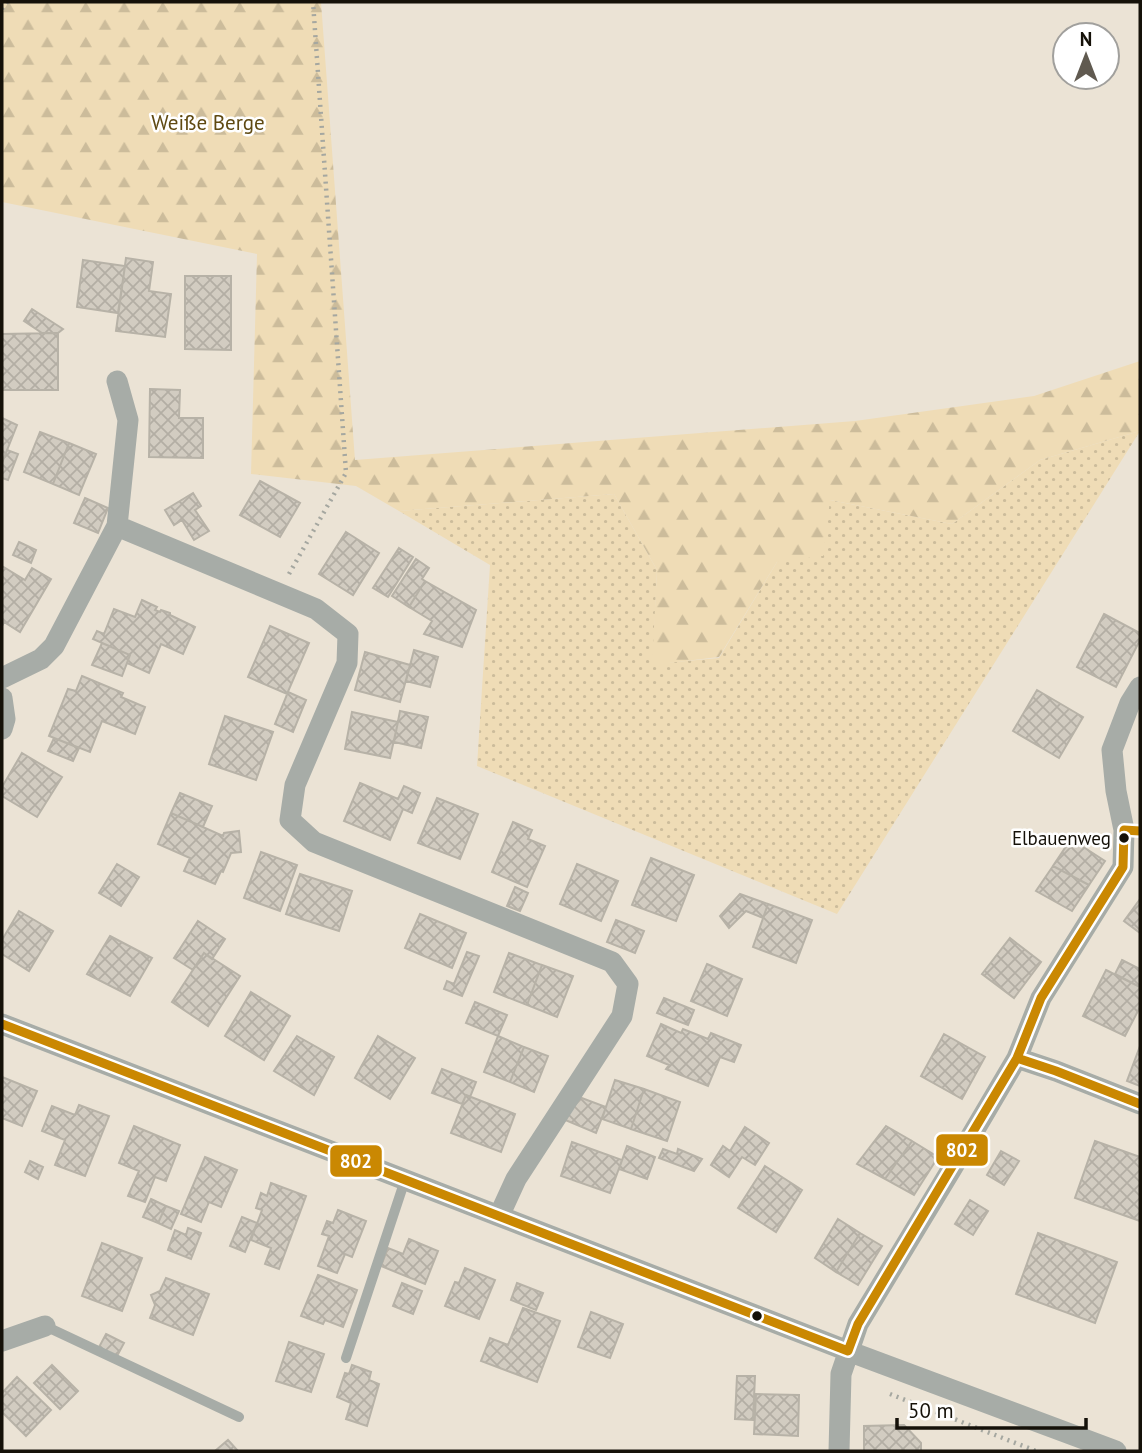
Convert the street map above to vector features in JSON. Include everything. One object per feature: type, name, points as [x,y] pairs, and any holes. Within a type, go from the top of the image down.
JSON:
[{"type":"street","points":[[2,678],[41,659],[54,646],[117,526],[128,420],[117,381]]},
{"type":"street","points":[[117,526],[316,609],[348,634],[347,663],[295,785],[290,820],[314,842],[612,962],[628,984],[622,1016],[516,1179],[499,1216]]},
{"type":"street","points":[[839,1451],[841,1374],[858,1324],[1017,1058],[1041,998],[1123,867],[1132,830],[1116,791],[1112,750],[1130,703],[1140,687]]},
{"type":"street","points":[[2,698],[5,719],[2,729]]},
{"type":"street","points":[[2,1024],[848,1351],[1116,1451]]},
{"type":"street","points":[[1017,1058],[1140,1104]]},
{"type":"street","points":[[2,1341],[45,1326]]},
{"type":"lane","points":[[346,1358],[405,1180]]},
{"type":"lane","points":[[45,1326],[239,1417]]},
{"type":"path","points":[[2,9],[7,2]]},
{"type":"path","points":[[278,593],[346,473],[313,2]]},
{"type":"green space","name":"Weiße Berge","points":[[2,2],[321,2],[355,460],[855,421],[1034,396],[1140,361],[1140,431],[1040,460],[952,524],[830,500],[823,556],[777,562],[719,657],[652,665],[657,570],[614,494],[399,511],[356,486],[251,474],[257,254],[2,202]]},
{"type":"green space","points":[[1140,431],[837,914],[477,766],[490,565],[399,511],[614,494],[657,570],[653,664],[719,658],[777,562],[830,500],[952,524],[1040,460]]},
{"type":"building","points":[[126,258],[153,262],[149,291],[171,294],[165,337],[116,331]]},
{"type":"building","points":[[83,260],[125,266],[118,313],[77,307]]},
{"type":"building","points":[[185,276],[231,276],[231,350],[185,349]]},
{"type":"building","points":[[32,309],[63,329],[58,333],[42,333],[24,321]]},
{"type":"building","points":[[58,333],[58,390],[2,390],[2,334]]},
{"type":"building","points":[[150,389],[180,390],[179,418],[203,418],[203,458],[149,457]]},
{"type":"building","points":[[2,418],[17,425],[2,463]]},
{"type":"building","points":[[40,432],[69,443],[53,484],[24,472]]},
{"type":"building","points":[[69,443],[96,454],[79,495],[53,484]]},
{"type":"building","points":[[7,450],[18,454],[8,480],[2,478],[2,463]]},
{"type":"building","points":[[260,481],[300,503],[280,537],[240,515]]},
{"type":"building","points":[[193,493],[201,506],[195,510],[209,531],[194,540],[182,520],[174,525],[165,510]]},
{"type":"building","points":[[85,498],[108,508],[98,533],[74,523]]},
{"type":"building","points":[[346,532],[379,553],[353,595],[319,574]]},
{"type":"building","points":[[19,542],[36,550],[31,563],[13,555]]},
{"type":"building","points":[[399,548],[413,557],[388,597],[373,588]]},
{"type":"building","points":[[416,559],[429,568],[422,579],[425,581],[409,607],[392,596]]},
{"type":"building","points":[[2,566],[25,580],[32,568],[51,579],[20,632],[4,622],[2,626]]},
{"type":"building","points":[[425,581],[476,610],[462,647],[424,634],[432,621],[409,607]]},
{"type":"building","points":[[142,600],[157,607],[155,610],[170,613],[195,627],[183,654],[161,644],[149,673],[127,663],[130,655],[93,639],[97,631],[104,634],[114,609],[135,617]]},
{"type":"building","points":[[1104,614],[1140,633],[1140,640],[1116,687],[1077,667]]},
{"type":"building","points":[[270,626],[309,643],[287,694],[248,677]]},
{"type":"building","points":[[102,643],[130,655],[122,676],[92,665]]},
{"type":"building","points":[[414,650],[438,657],[430,687],[406,681]]},
{"type":"building","points":[[365,652],[410,665],[400,702],[355,690]]},
{"type":"building","points":[[82,676],[123,693],[121,697],[145,707],[135,734],[102,721],[90,752],[49,736],[68,689],[76,691]]},
{"type":"building","points":[[1037,690],[1083,717],[1059,758],[1013,731]]},
{"type":"building","points":[[288,692],[306,700],[293,732],[275,724]]},
{"type":"building","points":[[400,711],[428,717],[421,748],[394,742]]},
{"type":"building","points":[[352,712],[398,722],[390,758],[345,749]]},
{"type":"building","points":[[225,716],[273,732],[256,780],[209,764]]},
{"type":"building","points":[[54,738],[79,748],[73,761],[48,751]]},
{"type":"building","points":[[22,753],[62,777],[37,817],[2,796],[2,787]]},
{"type":"building","points":[[360,783],[398,799],[404,786],[420,793],[412,813],[403,809],[390,840],[344,821]]},
{"type":"building","points":[[180,793],[212,806],[203,827],[171,813]]},
{"type":"building","points":[[437,798],[478,814],[460,859],[418,843]]},
{"type":"building","points":[[171,813],[223,836],[224,833],[239,831],[241,852],[231,853],[215,884],[184,871],[190,858],[158,844]]},
{"type":"building","points":[[513,822],[532,830],[528,839],[545,846],[527,887],[492,872]]},
{"type":"building","points":[[1071,839],[1105,861],[1089,885],[1053,866]]},
{"type":"building","points":[[261,852],[297,865],[280,911],[244,898]]},
{"type":"building","points":[[651,858],[694,875],[676,921],[632,905]]},
{"type":"building","points":[[117,864],[139,877],[121,906],[99,893]]},
{"type":"building","points":[[577,864],[618,881],[601,921],[560,904]]},
{"type":"building","points":[[1053,866],[1089,885],[1072,911],[1036,891]]},
{"type":"building","points":[[300,874],[352,891],[339,931],[286,914]]},
{"type":"building","points":[[515,887],[528,893],[520,911],[507,906]]},
{"type":"building","points":[[740,894],[768,904],[763,918],[746,911],[729,928],[720,916]]},
{"type":"building","points":[[1140,899],[1140,933],[1124,921]]},
{"type":"building","points":[[768,904],[812,920],[796,963],[753,947]]},
{"type":"building","points":[[19,911],[53,931],[29,971],[2,954],[2,940]]},
{"type":"building","points":[[420,914],[466,933],[452,968],[405,948]]},
{"type":"building","points":[[616,920],[644,931],[635,953],[607,942]]},
{"type":"building","points":[[198,921],[225,939],[212,959],[204,953],[193,970],[174,958]]},
{"type":"building","points":[[110,936],[152,958],[130,996],[87,974]]},
{"type":"building","points":[[1010,938],[1041,962],[1014,998],[982,974]]},
{"type":"building","points":[[467,952],[479,956],[462,996],[444,989],[447,981],[454,984]]},
{"type":"building","points":[[204,953],[240,976],[208,1026],[172,1002]]},
{"type":"building","points":[[509,953],[542,965],[527,1005],[494,992]]},
{"type":"building","points":[[1122,960],[1140,969],[1140,987],[1115,974]]},
{"type":"building","points":[[707,964],[742,979],[727,1016],[691,1001]]},
{"type":"building","points":[[542,965],[573,976],[557,1017],[527,1005]]},
{"type":"building","points":[[1106,970],[1140,987],[1140,1007],[1125,1036],[1083,1016]]},
{"type":"building","points":[[251,992],[290,1016],[264,1060],[225,1036]]},
{"type":"building","points":[[664,998],[694,1010],[688,1025],[657,1013]]},
{"type":"building","points":[[475,1002],[507,1015],[498,1036],[466,1023]]},
{"type":"building","points":[[661,1024],[681,1033],[683,1029],[708,1039],[711,1033],[741,1045],[734,1062],[720,1057],[708,1086],[666,1069],[669,1065],[647,1056]]},
{"type":"building","points":[[944,1034],[985,1057],[962,1099],[921,1076]]},
{"type":"building","points":[[297,1036],[334,1057],[314,1095],[274,1071]]},
{"type":"building","points":[[378,1036],[415,1058],[390,1099],[355,1078]]},
{"type":"building","points":[[498,1036],[524,1047],[510,1082],[484,1072]]},
{"type":"building","points":[[1140,1046],[1140,1086],[1127,1081]]},
{"type":"building","points":[[524,1047],[548,1056],[534,1092],[510,1082]]},
{"type":"building","points":[[442,1069],[476,1082],[470,1097],[466,1095],[462,1104],[432,1093]]},
{"type":"building","points":[[2,1077],[37,1091],[22,1126],[2,1118]]},
{"type":"building","points":[[615,1080],[644,1089],[631,1129],[602,1119]]},
{"type":"building","points":[[644,1089],[680,1102],[667,1141],[631,1129]]},
{"type":"building","points":[[466,1095],[515,1114],[501,1152],[451,1133]]},
{"type":"building","points":[[579,1097],[606,1107],[596,1133],[563,1119]]},
{"type":"building","points":[[79,1105],[109,1116],[85,1176],[55,1165],[65,1140],[42,1131],[52,1106],[75,1115]]},
{"type":"building","points":[[134,1126],[180,1145],[166,1181],[155,1177],[145,1202],[128,1196],[139,1171],[119,1163]]},
{"type":"building","points":[[886,1126],[912,1141],[885,1179],[857,1164]]},
{"type":"building","points":[[745,1127],[769,1143],[755,1165],[742,1157],[729,1177],[711,1165],[723,1146],[730,1151]]},
{"type":"building","points":[[912,1141],[938,1157],[914,1195],[885,1179]]},
{"type":"building","points":[[1095,1141],[1140,1157],[1140,1221],[1075,1198]]},
{"type":"building","points":[[572,1142],[622,1160],[610,1193],[561,1176]]},
{"type":"building","points":[[627,1146],[655,1157],[647,1179],[619,1169]]},
{"type":"building","points":[[663,1149],[677,1154],[678,1149],[702,1159],[694,1171],[659,1158]]},
{"type":"building","points":[[1001,1151],[1019,1161],[1004,1185],[987,1175]]},
{"type":"building","points":[[205,1157],[237,1170],[221,1207],[209,1202],[201,1222],[181,1214]]},
{"type":"building","points":[[30,1161],[43,1167],[38,1179],[25,1172]]},
{"type":"building","points":[[765,1166],[802,1190],[776,1232],[738,1208]]},
{"type":"building","points":[[271,1183],[306,1196],[279,1269],[265,1264],[271,1248],[251,1240],[262,1210],[256,1208],[261,1193],[267,1196]]},
{"type":"building","points":[[151,1199],[166,1206],[158,1223],[143,1217]]},
{"type":"building","points":[[970,1200],[988,1211],[973,1235],[955,1224]]},
{"type":"building","points":[[166,1206],[179,1211],[171,1229],[158,1223]]},
{"type":"building","points":[[338,1210],[366,1221],[352,1257],[345,1254],[337,1273],[318,1266],[329,1236],[322,1234],[327,1221],[333,1223]]},
{"type":"building","points":[[242,1217],[257,1223],[245,1252],[230,1246]]},
{"type":"building","points":[[838,1219],[860,1233],[836,1272],[815,1258]]},
{"type":"building","points":[[188,1228],[201,1233],[191,1259],[168,1250],[175,1230],[186,1235]]},
{"type":"building","points":[[860,1233],[882,1246],[858,1285],[836,1272]]},
{"type":"building","points":[[1038,1233],[1117,1262],[1095,1323],[1016,1294]]},
{"type":"building","points":[[409,1239],[438,1251],[425,1284],[381,1266],[388,1248],[403,1254]]},
{"type":"building","points":[[102,1243],[142,1258],[122,1311],[82,1296]]},
{"type":"building","points":[[465,1268],[495,1280],[479,1319],[445,1306],[455,1282],[459,1283]]},
{"type":"building","points":[[318,1275],[357,1290],[343,1327],[325,1320],[323,1324],[301,1316]]},
{"type":"building","points":[[166,1278],[209,1294],[193,1335],[150,1318],[155,1305],[151,1295],[160,1291]]},
{"type":"building","points":[[402,1283],[422,1291],[413,1314],[393,1306]]},
{"type":"building","points":[[517,1283],[543,1293],[536,1310],[511,1300]]},
{"type":"building","points":[[523,1308],[560,1321],[537,1382],[481,1361],[490,1338],[508,1345]]},
{"type":"building","points":[[591,1312],[623,1324],[610,1358],[578,1347]]},
{"type":"building","points":[[106,1334],[124,1343],[116,1358],[98,1349]]},
{"type":"building","points":[[289,1342],[324,1354],[311,1392],[276,1381]]},
{"type":"building","points":[[52,1365],[78,1391],[60,1409],[34,1383]]},
{"type":"building","points":[[352,1365],[371,1372],[369,1380],[379,1384],[367,1426],[346,1419],[351,1403],[337,1397],[345,1373],[349,1374]]},
{"type":"building","points":[[737,1376],[755,1376],[753,1420],[735,1419]]},
{"type":"building","points":[[17,1377],[51,1410],[26,1436],[2,1412],[2,1393]]},
{"type":"building","points":[[756,1394],[799,1395],[798,1436],[754,1434]]},
{"type":"building","points":[[904,1425],[921,1443],[921,1451],[864,1451],[864,1426]]},
{"type":"building","points":[[228,1440],[238,1451],[215,1451]]},
{"type":"transit line","name":"802","points":[[2,1024],[848,1351],[858,1324],[1017,1058],[1041,998],[1123,867],[1124,830],[1140,831]]},
{"type":"transit line","name":"802","points":[[1017,1058],[1140,1104]]},
{"type":"place","name":"Elbauenweg","points":[[1124,838]]}]
